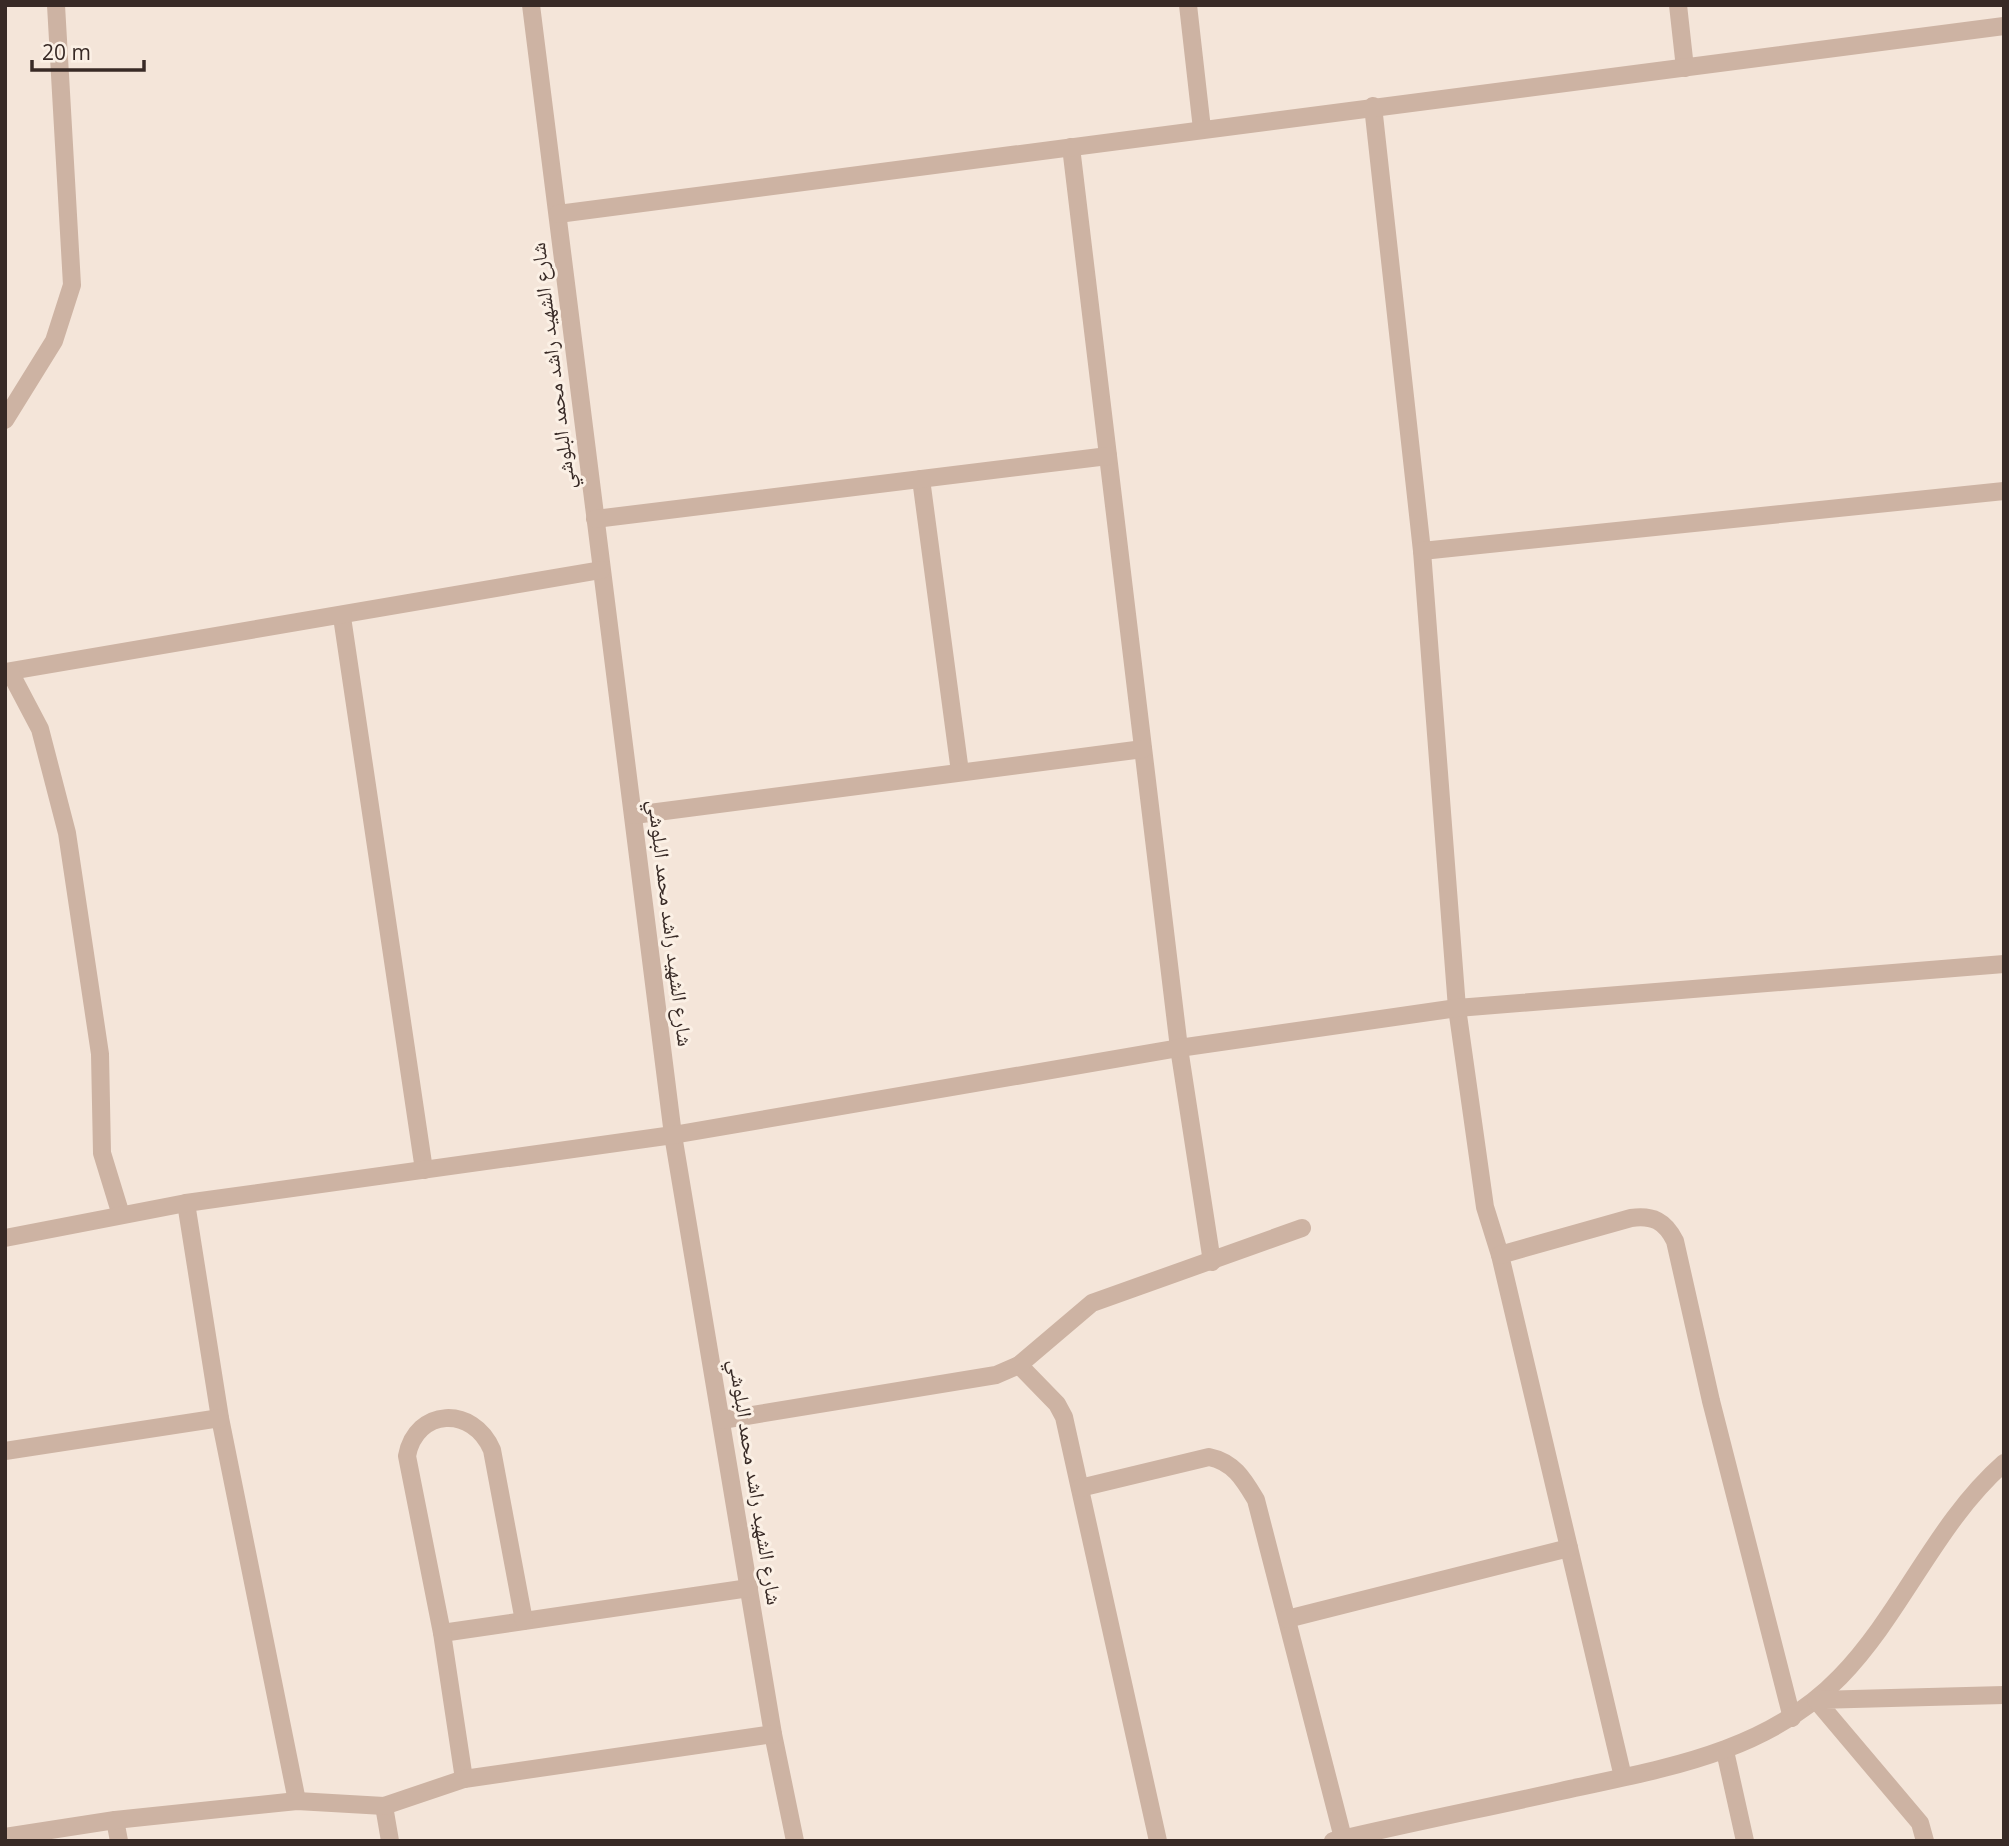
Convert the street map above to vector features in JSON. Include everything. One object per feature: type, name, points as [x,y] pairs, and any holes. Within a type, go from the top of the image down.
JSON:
[{"type":"street","points":[[5,420],[54,341],[72,285],[56,5]]},
{"type":"street","name":"شارع الشهيد راشد محمد البلوشي","points":[[531,5],[673,1135],[773,1734],[794,1841]]},
{"type":"street","points":[[1188,5],[1202,129]]},
{"type":"street","points":[[1678,5],[1685,68]]},
{"type":"street","points":[[558,214],[2004,26]]},
{"type":"street","points":[[1373,106],[1422,551],[1457,1008],[1485,1207],[1500,1255],[1623,1777]]},
{"type":"street","points":[[1071,146],[1179,1048],[1212,1262]]},
{"type":"street","points":[[595,519],[1108,456]]},
{"type":"street","points":[[920,479],[960,772]]},
{"type":"street","points":[[1422,551],[2004,491]]},
{"type":"street","points":[[121,1216],[102,1153],[100,1054],[67,833],[40,729],[8,672],[342,617],[601,570]]},
{"type":"street","points":[[342,617],[424,1170]]},
{"type":"street","points":[[634,815],[1143,749]]},
{"type":"street","points":[[5,1238],[186,1203],[673,1135],[1179,1048],[1457,1008],[2004,964]]},
{"type":"street","points":[[186,1203],[220,1418],[297,1801]]},
{"type":"street","points":[[1500,1255],[1631,1218],[1646,1216],[1657,1219],[1669,1228],[1675,1241],[1711,1401],[1792,1718]]},
{"type":"street","points":[[722,1420],[996,1375],[1018,1365],[1092,1303],[1302,1228]]},
{"type":"street","points":[[1018,1365],[1057,1404],[1064,1417],[1158,1841]]},
{"type":"street","points":[[5,1451],[220,1418]]},
{"type":"street","points":[[464,1779],[442,1633],[407,1455],[416,1433],[435,1421],[465,1420],[486,1435],[492,1450],[524,1621]]},
{"type":"street","points":[[1080,1488],[1209,1457],[1221,1460],[1235,1469],[1256,1500],[1287,1619],[1338,1840],[1623,1777],[1725,1751],[1792,1718],[1816,1699],[1860,1656],[1955,1515],[2004,1463]]},
{"type":"street","points":[[1287,1619],[1569,1548]]},
{"type":"street","points":[[442,1633],[749,1588]]},
{"type":"street","points":[[1816,1699],[2004,1695]]},
{"type":"street","points":[[1816,1699],[1920,1823],[1925,1841]]},
{"type":"street","points":[[5,1837],[116,1820],[297,1801],[384,1807],[464,1779],[773,1734]]},
{"type":"street","points":[[1725,1751],[1745,1841]]},
{"type":"street","points":[[384,1807],[390,1841]]},
{"type":"street","points":[[116,1820],[118,1841]]}]
